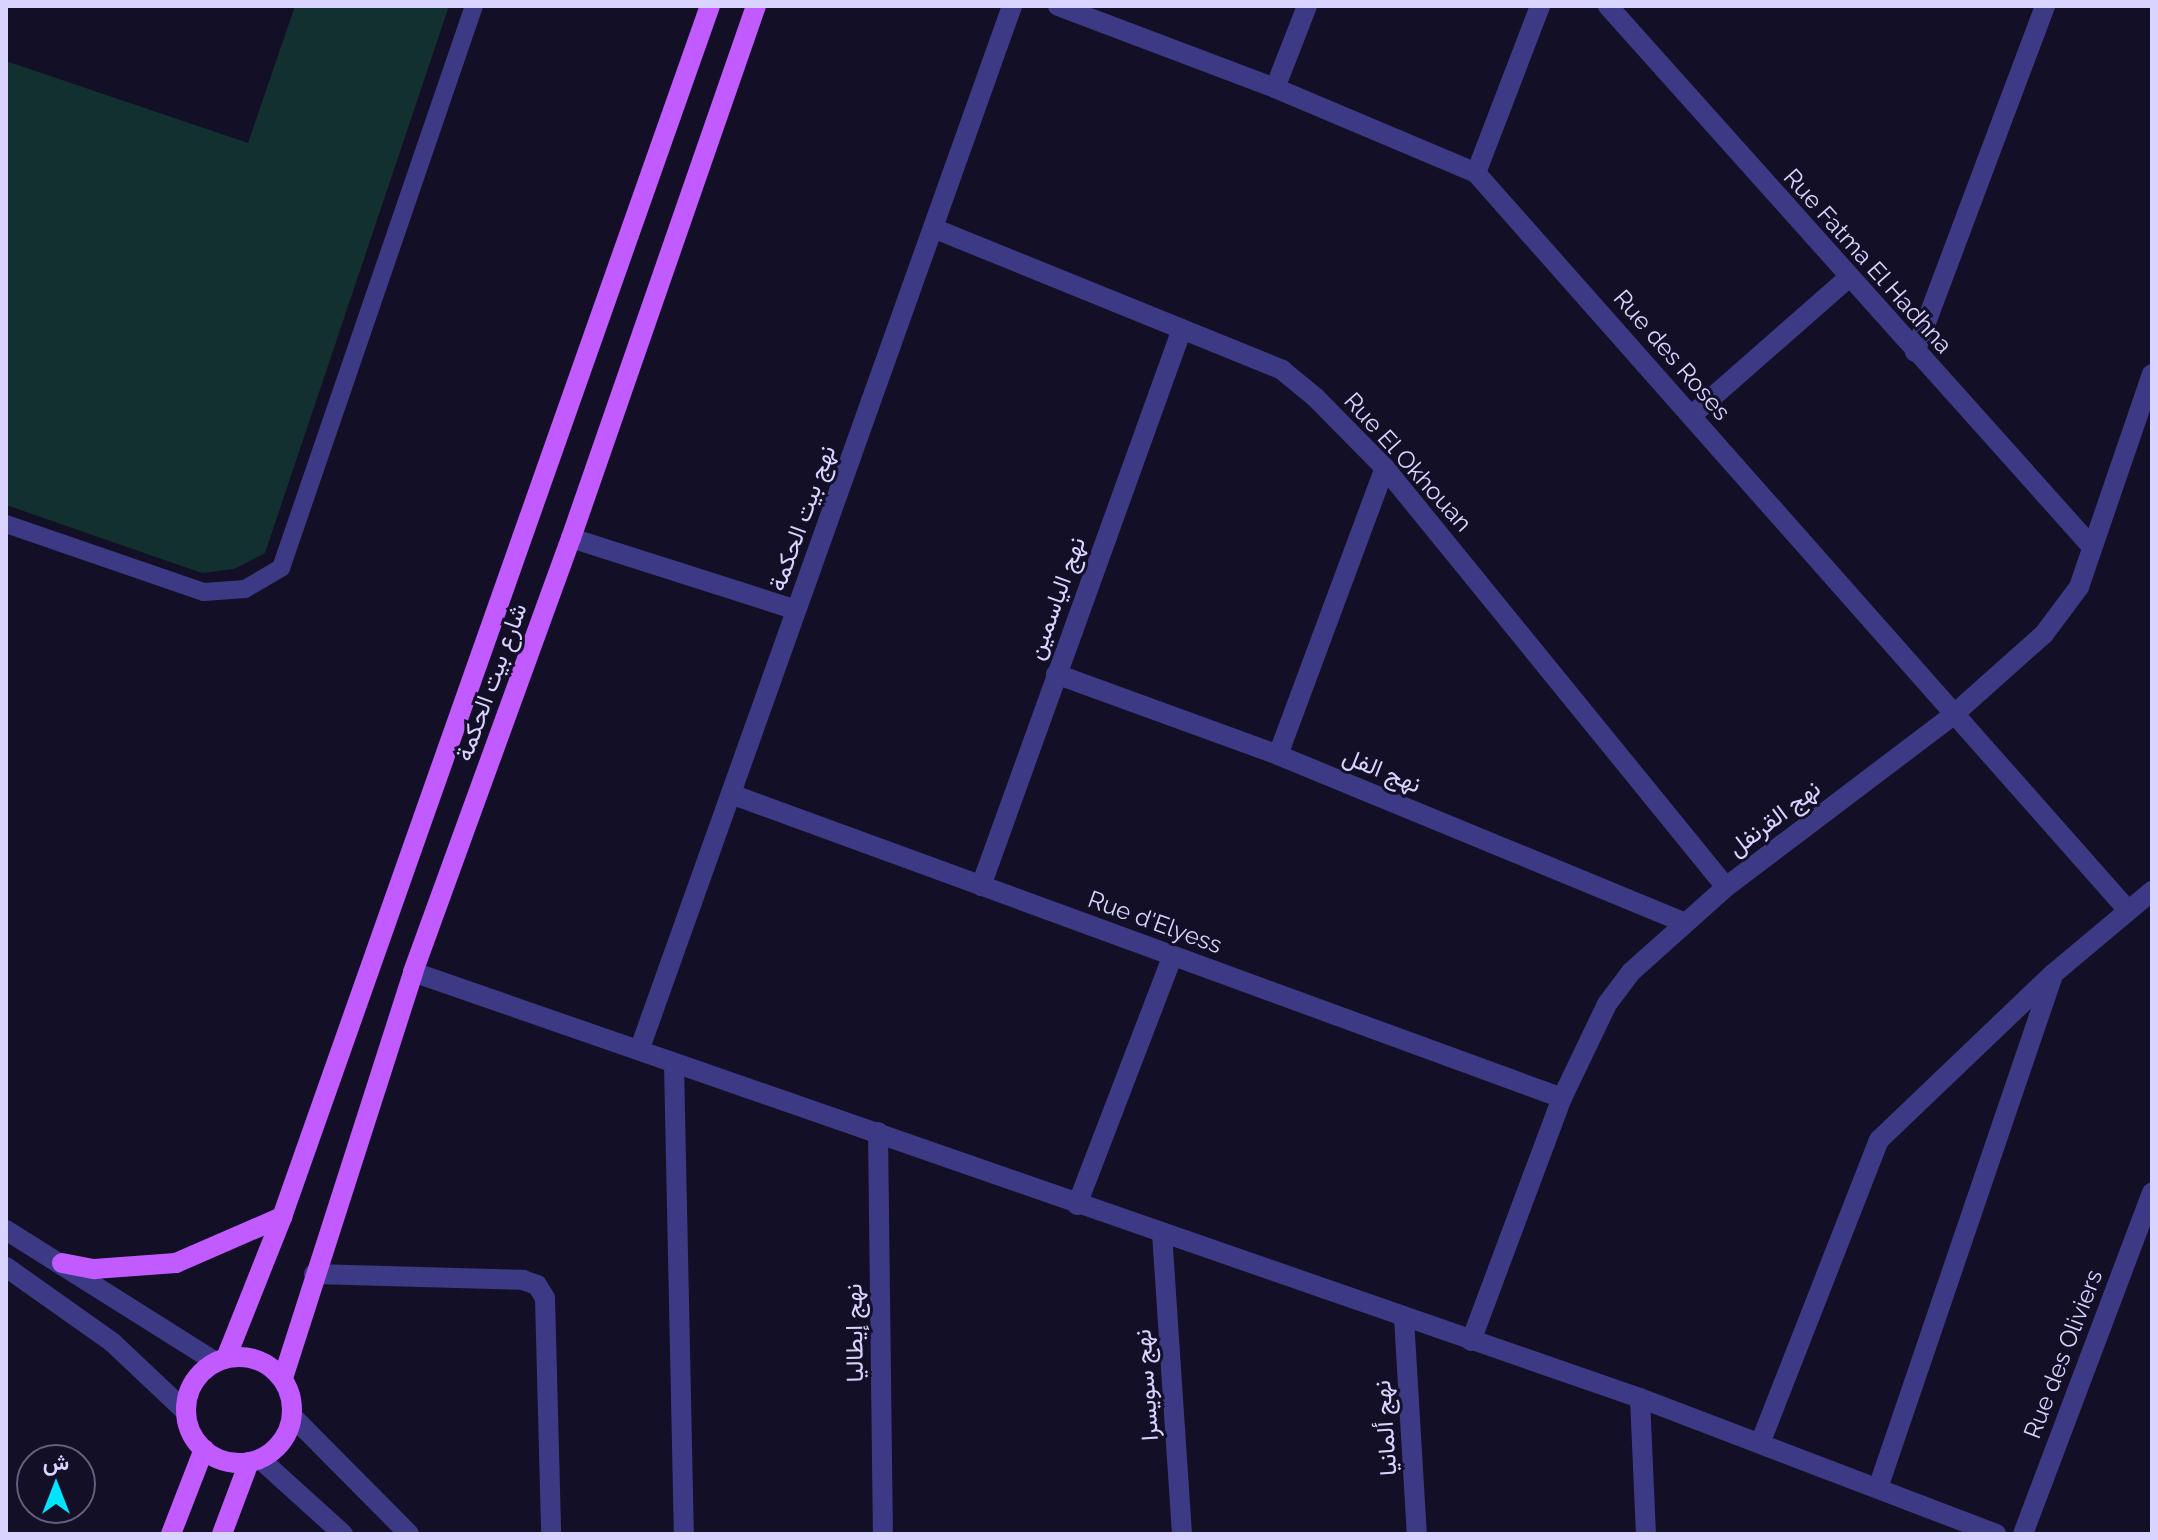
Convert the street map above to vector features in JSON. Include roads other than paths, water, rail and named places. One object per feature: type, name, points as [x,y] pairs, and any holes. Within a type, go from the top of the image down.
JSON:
[{"type":"main road","name":"شارع بيت الحكمة","points":[[186,1412],[193,1383],[221,1360],[282,1217],[710,6]]},
{"type":"main road","name":"شارع بيت الحكمة","points":[[292,1416],[283,1378],[413,972],[571,538],[756,6]]},
{"type":"main road","points":[[62,1263],[94,1269],[176,1263],[282,1217]]},
{"type":"main road","points":[[221,1360],[247,1357],[283,1378]]},
{"type":"main road","points":[[186,1412],[193,1437],[204,1449],[233,1462],[254,1460]]},
{"type":"main road","points":[[222,1534],[254,1460],[287,1434],[292,1416]]},
{"type":"main road","points":[[171,1534],[204,1449]]},
{"type":"street","name":"نهج بيت الحكمة","points":[[640,1048],[1012,6]]},
{"type":"street","name":"Rue des Roses","points":[[1058,6],[1275,88],[1476,173],[1952,716],[2127,909]]},
{"type":"street","points":[[1275,88],[1307,6]]},
{"type":"street","points":[[1476,173],[1540,6]]},
{"type":"street","name":"Rue Fatma El Hadhna","points":[[1608,6],[1847,279],[2092,547]]},
{"type":"street","points":[[1915,352],[2045,6]]},
{"type":"street","name":"Rue El Okhouan","points":[[933,228],[1282,370],[1385,468],[1726,887]]},
{"type":"street","points":[[1691,416],[1847,279]]},
{"type":"street","name":"نهج الياسمين","points":[[981,886],[1182,329]]},
{"type":"street","name":"نهج القرنفل","points":[[1471,1341],[1562,1098],[1607,1004],[1631,972],[1726,887],[1952,716],[2044,634],[2079,587],[2152,374]]},
{"type":"street","points":[[1278,755],[1385,468]]},
{"type":"street","points":[[571,538],[796,610]]},
{"type":"street","name":"نهج الفل","points":[[1056,674],[1278,755],[1685,923]]},
{"type":"street","name":"Rue d'Elyess","points":[[731,794],[1562,1098]]},
{"type":"street","points":[[1761,1441],[1879,1140],[2053,974],[2152,891]]},
{"type":"street","points":[[1077,1205],[1172,957]]},
{"type":"street","points":[[413,972],[640,1048],[674,1064],[1640,1398],[1879,1485],[1996,1534]]},
{"type":"street","points":[[1879,1485],[2053,974]]},
{"type":"street","points":[[674,1064],[684,1534]]},
{"type":"street","name":"نهج إيطاليا","points":[[878,1132],[883,1534]]},
{"type":"street","name":"Rue des Oliviers","points":[[2023,1534],[2152,1193]]},
{"type":"street","points":[[6,1230],[221,1360]]},
{"type":"street","name":"نهج سويسرا","points":[[1162,1233],[1182,1534]]},
{"type":"street","points":[[6,1267],[112,1342],[186,1412]]},
{"type":"street","points":[[314,1274],[523,1280],[537,1285],[545,1298],[551,1534]]},
{"type":"street","name":"نهج ألمانيا","points":[[1404,1318],[1417,1534]]},
{"type":"street","points":[[1640,1398],[1646,1534]]},
{"type":"street","points":[[292,1416],[409,1534]]},
{"type":"street","points":[[254,1460],[343,1534]]},
{"type":"lane","points":[[6,524],[204,592],[245,589],[281,568],[474,6]]}]
